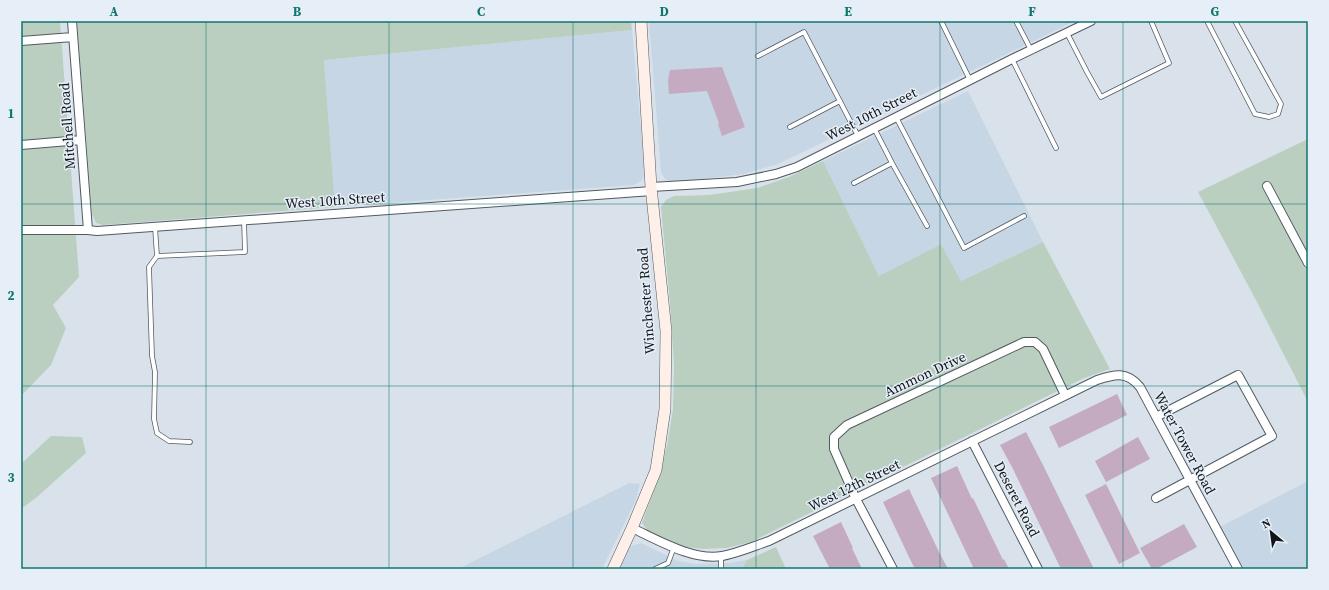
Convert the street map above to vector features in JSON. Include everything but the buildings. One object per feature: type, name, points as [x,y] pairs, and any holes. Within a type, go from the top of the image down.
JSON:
[{"type":"street","name":"Mitchell Road","points":[[72,21],[88,230]]},
{"type":"street","name":"Winchester Road","points":[[613,569],[656,470],[665,409],[666,331],[652,189],[641,21]]},
{"type":"street","name":"West 10th Street","points":[[21,230],[97,231],[737,182],[776,174],[797,167],[873,127],[1091,21]]},
{"type":"street","points":[[21,41],[73,37]]},
{"type":"street","points":[[21,145],[81,140]]},
{"type":"street","points":[[1267,186],[1308,263]]},
{"type":"street","name":"Ammon Drive","points":[[893,569],[856,499],[834,449],[834,437],[847,425],[1024,342],[1035,342],[1043,349],[1065,395]]},
{"type":"street","name":"Water Tower Road","points":[[1081,388],[1110,376],[1120,375],[1134,381],[1140,388],[1238,569]]},
{"type":"street","points":[[1156,417],[1238,375],[1272,436],[1156,498]]},
{"type":"street","name":"West 12th Street","points":[[632,528],[684,552],[698,555],[721,556],[769,541],[1081,388]]},
{"type":"street","name":"Deseret Road","points":[[972,441],[1038,569]]},
{"type":"lane","points":[[941,21],[970,80]]},
{"type":"lane","points":[[1016,21],[1031,50]]},
{"type":"lane","points":[[1067,33],[1086,72],[1101,97],[1169,63],[1151,21]]},
{"type":"lane","points":[[1207,21],[1255,114],[1269,117],[1278,114],[1280,104],[1235,21]]},
{"type":"lane","points":[[758,56],[804,32],[858,136]]},
{"type":"lane","points":[[1012,59],[1056,148]]},
{"type":"lane","points":[[790,127],[840,101]]},
{"type":"lane","points":[[896,116],[964,248],[1024,216]]},
{"type":"lane","points":[[873,127],[927,226]]},
{"type":"lane","points":[[854,183],[892,163]]},
{"type":"lane","points":[[157,256],[245,252],[244,220]]},
{"type":"lane","points":[[155,227],[157,256],[149,267],[152,356],[155,372],[154,419],[158,433],[169,441],[190,442]]},
{"type":"lane","points":[[655,569],[668,563],[674,547]]},
{"type":"lane","points":[[721,556],[721,569]]},
{"type":"shaded area","points":[[649,21],[1075,21],[778,164],[744,174],[677,182],[666,180],[661,173]]},
{"type":"shaded area","points":[[632,30],[645,174],[641,181],[634,185],[335,207],[324,60]]},
{"type":"shaded area","points":[[968,91],[1043,242],[961,281],[941,244],[879,276],[823,161]]},
{"type":"shaded area","points":[[1308,481],[1308,569],[1242,569],[1220,527]]},
{"type":"shaded area","points":[[629,483],[640,484],[635,502],[602,569],[466,569],[462,567]]},
{"type":"shaded area","points":[[641,543],[678,561],[696,564],[730,563],[747,560],[742,569],[618,569],[626,551],[631,546]]},
{"type":"green space","points":[[21,21],[60,21],[79,277],[53,305],[66,328],[51,365],[21,396]]},
{"type":"green space","points":[[77,21],[631,21],[632,30],[324,60],[335,207],[103,225],[96,223],[92,214]]},
{"type":"green space","points":[[1308,139],[1308,402],[1257,302],[1198,192]]},
{"type":"green space","points":[[823,161],[879,276],[941,244],[961,281],[1043,242],[1110,369],[1084,378],[751,542],[727,548],[704,549],[685,547],[647,530],[642,523],[655,487],[667,446],[673,409],[674,366],[661,207],[666,200],[674,196],[709,195],[757,188],[789,177]]},
{"type":"green space","points":[[51,436],[82,437],[86,453],[37,497],[21,509],[21,464]]},
{"type":"green space","points":[[776,547],[786,569],[742,569],[747,560]]}]
